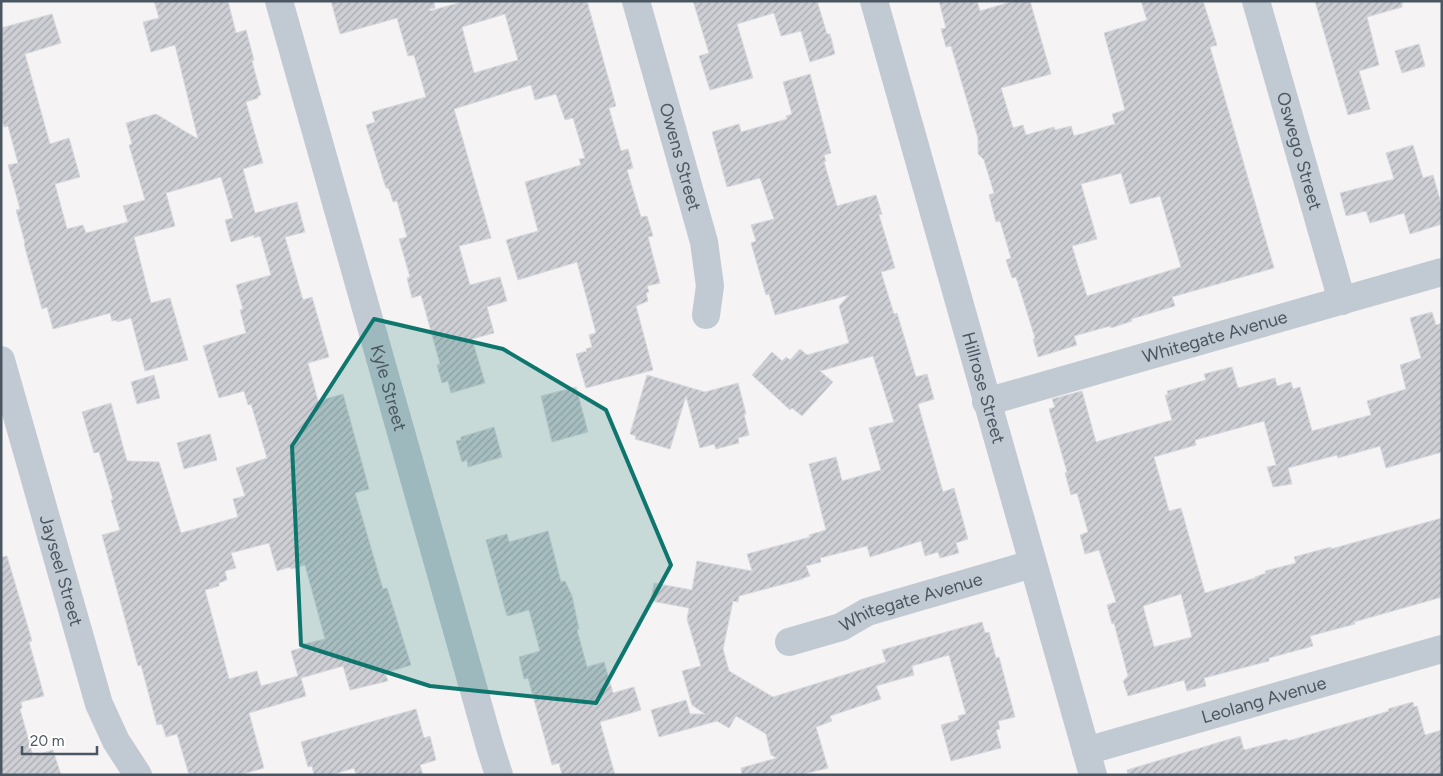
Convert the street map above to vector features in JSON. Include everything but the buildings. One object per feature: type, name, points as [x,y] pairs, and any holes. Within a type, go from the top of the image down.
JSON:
[{"type":"street","name":"Kyle Street","points":[[279,1],[499,775]]},
{"type":"street","name":"Owens Street","points":[[636,1],[704,242],[710,286],[706,315]]},
{"type":"street","name":"Hillrose Street","points":[[874,1],[1089,763]]},
{"type":"street","name":"Oswego Street","points":[[1256,1],[1342,301]]},
{"type":"street","name":"Whitegate Avenue","points":[[986,402],[1442,272]]},
{"type":"street","name":"Jayseel Street","points":[[1,360],[99,704],[116,741],[138,775]]},
{"type":"street","name":"Whitegate Avenue","points":[[789,642],[842,627],[867,612],[1032,564]]},
{"type":"street","name":"Leolang Avenue","points":[[1089,763],[1442,649]]},
{"type":"highlighted area","points":[[374,319],[503,349],[606,410],[671,565],[596,703],[430,686],[301,645],[292,446]]}]
